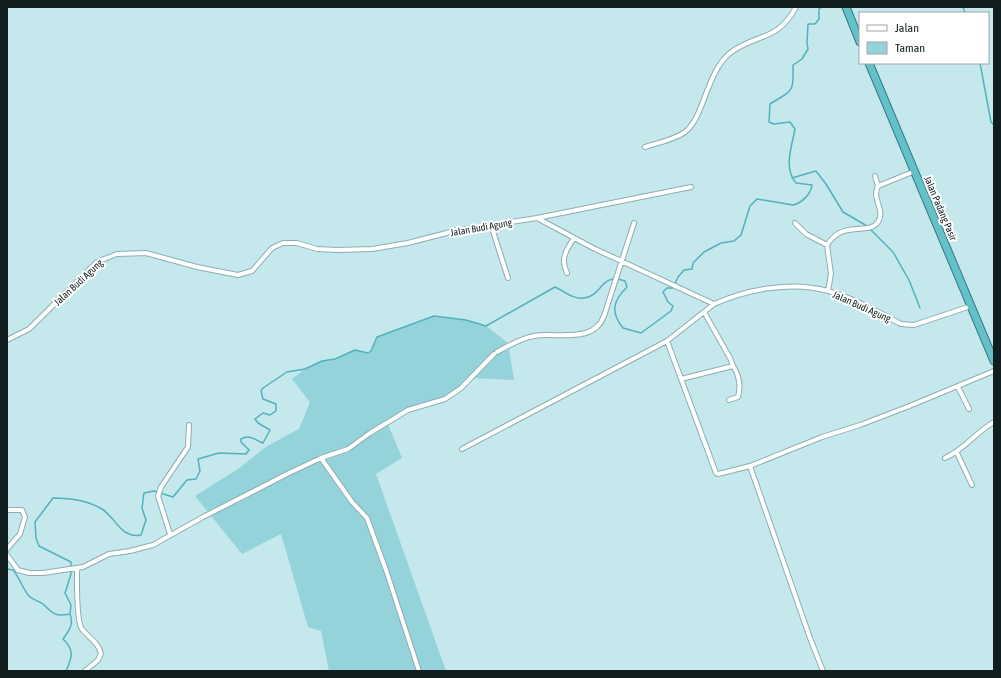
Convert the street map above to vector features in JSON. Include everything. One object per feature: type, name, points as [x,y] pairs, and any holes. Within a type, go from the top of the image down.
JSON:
[{"type":"highway","points":[[849,8],[859,39]]},
{"type":"highway","name":"Jalan Padang Pasir","points":[[869,64],[994,361]]},
{"type":"street","points":[[645,147],[677,137],[688,130],[698,113],[710,82],[728,56],[744,45],[766,37],[782,28],[790,19],[796,7]]},
{"type":"street","points":[[878,186],[915,171]]},
{"type":"street","points":[[828,291],[831,274],[827,245],[833,238],[843,231],[853,228],[870,228],[877,224],[880,216],[875,194],[878,186],[875,176]]},
{"type":"street","name":"Jalan Budi Agung","points":[[7,340],[28,329],[97,262],[117,254],[129,252],[153,254],[203,268],[238,275],[252,271],[272,248],[283,243],[297,243],[317,249],[372,249],[408,243],[454,231],[537,218],[691,187]]},
{"type":"street","points":[[537,218],[621,262],[714,304]]},
{"type":"street","points":[[7,556],[16,568],[23,572],[43,573],[86,566],[110,554],[146,547],[321,458],[348,449],[370,433],[408,410],[445,399],[455,393],[496,353],[532,336],[574,335],[595,330],[602,322],[634,223]]},
{"type":"street","points":[[795,223],[806,234],[827,245]]},
{"type":"street","points":[[491,225],[508,278]]},
{"type":"street","points":[[567,273],[564,265],[564,256],[574,238]]},
{"type":"street","name":"Jalan Budi Agung","points":[[462,449],[667,341],[714,304],[750,291],[800,287],[828,291],[904,325],[914,325],[971,306]]},
{"type":"street","points":[[704,312],[738,374],[738,397],[729,400]]},
{"type":"street","points":[[667,341],[716,473],[720,474],[750,466],[822,437],[860,425],[958,387],[994,371]]},
{"type":"street","points":[[681,379],[733,366]]},
{"type":"street","points":[[958,387],[969,409]]},
{"type":"street","points":[[945,458],[957,453],[982,429],[994,422]]},
{"type":"street","points":[[170,534],[158,496],[160,490],[188,448],[189,425]]},
{"type":"street","points":[[957,453],[972,484]]},
{"type":"street","points":[[321,458],[352,502],[367,518],[386,570],[418,671]]},
{"type":"street","points":[[750,466],[778,541],[810,638],[823,671]]},
{"type":"street","points":[[7,510],[22,510],[25,517],[20,534],[7,549]]},
{"type":"street","points":[[75,568],[81,626],[98,646],[101,654],[98,660],[85,671]]},
{"type":"green space","points":[[434,316],[466,320],[486,326],[508,343],[514,380],[471,378],[450,399],[420,403],[387,422],[402,458],[376,474],[446,671],[329,671],[321,631],[308,627],[281,534],[242,554],[195,496],[238,469],[267,446],[299,429],[310,402],[292,379],[305,369],[322,361],[335,359],[355,350],[368,353],[371,351],[377,337]]},
{"type":"waterway","points":[[70,614],[71,605],[65,593],[71,574],[71,562],[39,546],[36,538],[35,522],[53,498],[66,498],[90,503],[107,513],[119,527],[128,534],[141,535],[146,520],[142,508],[144,493],[154,491],[173,497],[187,480],[196,479],[200,471],[198,459],[219,453],[246,454],[249,450],[241,442],[241,439],[247,437],[263,443],[270,430],[258,423],[255,419],[263,413],[270,415],[276,411],[276,404],[263,399],[261,391],[263,388],[287,372],[305,369],[322,361],[335,359],[355,350],[368,353],[371,351],[377,337],[434,316],[466,320],[486,326],[555,287],[577,298],[584,298],[595,293],[606,282],[617,279],[625,281],[627,287],[616,302],[616,317],[623,328],[641,333],[671,311],[673,306],[668,302],[663,292],[667,288],[673,288],[678,277],[684,270],[692,269],[693,263],[704,252],[721,243],[734,241],[741,235],[750,206],[757,199],[793,205],[803,200],[810,192],[812,185],[796,183],[790,171],[789,164],[795,129],[790,122],[774,124],[769,122],[770,104],[790,90],[793,81],[793,65],[802,59],[808,49],[808,24],[815,24],[819,19],[819,9],[822,7]]},
{"type":"waterway","points":[[963,7],[965,12]]},
{"type":"waterway","points":[[980,64],[991,122],[994,125]]},
{"type":"waterway","points":[[792,178],[816,171],[826,184],[843,212],[867,226],[893,252],[909,280],[920,308]]},
{"type":"waterway","points":[[7,569],[13,570],[27,593],[49,610],[58,615],[70,614],[71,624],[63,639],[71,651],[71,658],[66,671]]}]
